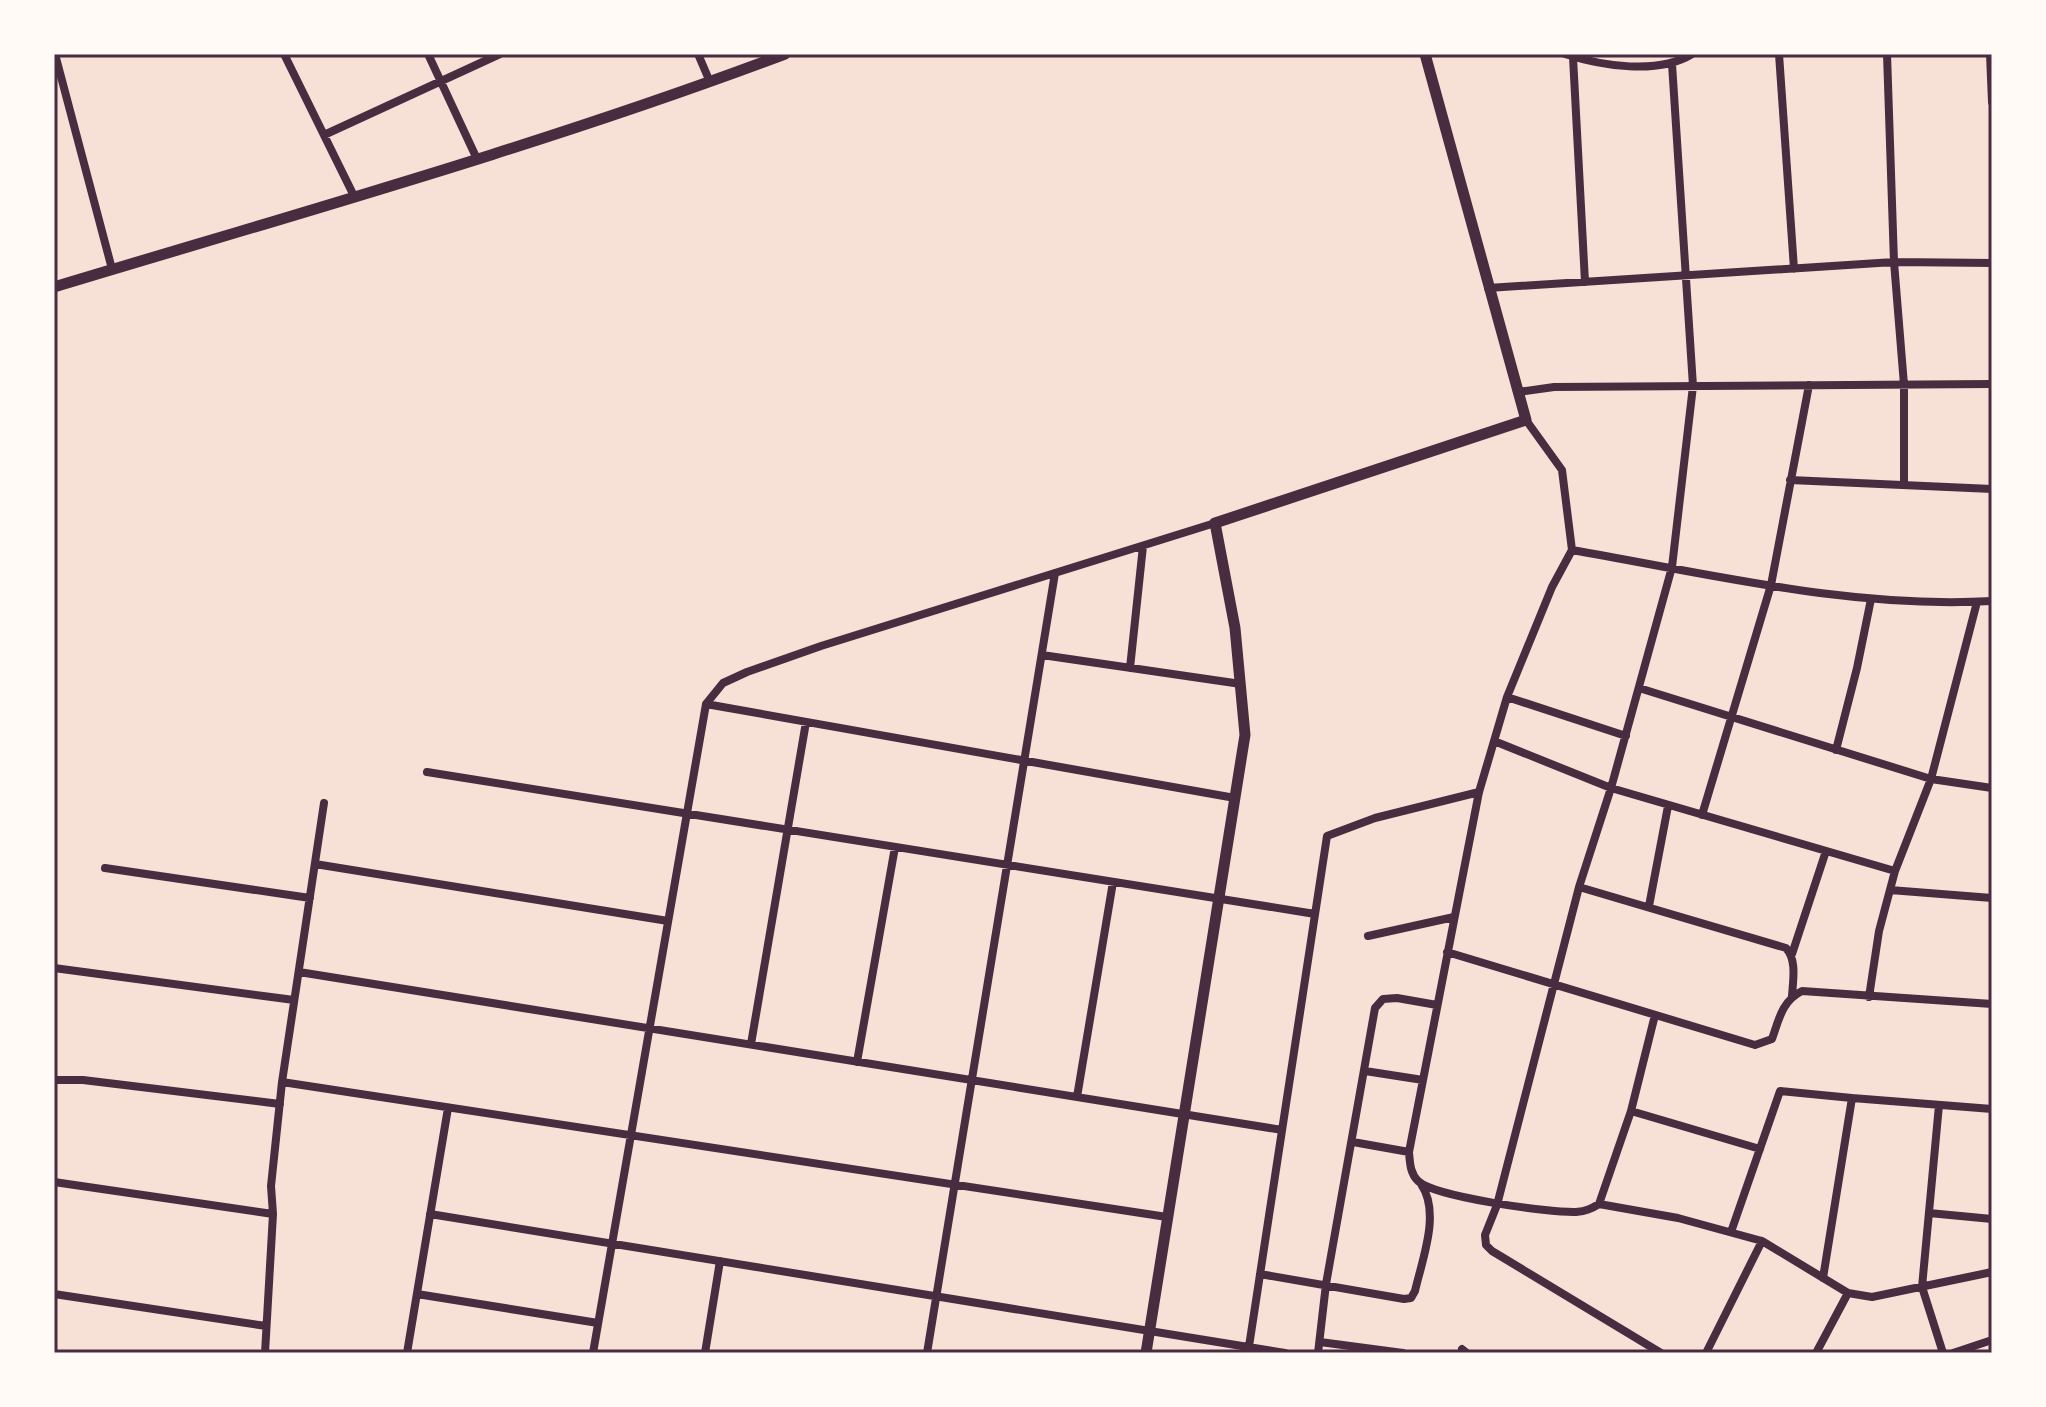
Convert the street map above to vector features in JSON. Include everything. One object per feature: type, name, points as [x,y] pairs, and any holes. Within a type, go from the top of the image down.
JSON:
[{"type":"street","points":[[55,54],[112,269]]},
{"type":"street","points":[[284,54],[354,196]]},
{"type":"street","points":[[428,54],[477,159]]},
{"type":"street","points":[[324,135],[500,54]]},
{"type":"street","points":[[698,54],[710,82]]},
{"type":"street","points":[[54,287],[477,159],[785,54]]},
{"type":"street","points":[[1260,1274],[1404,1299],[1411,1298],[1415,1291],[1427,1237],[1428,1195],[1412,1172],[1409,1152],[1479,792],[1507,697],[1552,587],[1572,550],[1562,470],[1526,420],[1425,54]]},
{"type":"street","points":[[1585,282],[1569,55],[1642,67],[1672,64],[1692,54]]},
{"type":"street","points":[[1779,54],[1794,269]]},
{"type":"street","points":[[1887,54],[1894,262],[1904,385],[1904,485]]},
{"type":"street","points":[[1990,54],[1992,102]]},
{"type":"street","points":[[1661,1353],[1492,1251],[1486,1245],[1485,1235],[1497,1205],[1579,887],[1611,788],[1672,567],[1693,386],[1672,64]]},
{"type":"street","points":[[1488,288],[1894,262],[1992,263]]},
{"type":"street","points":[[1518,392],[1554,387],[1992,384]]},
{"type":"street","points":[[1702,815],[1771,585],[1809,385]]},
{"type":"street","points":[[593,1353],[706,704],[723,683],[747,672],[1526,420]]},
{"type":"street","points":[[1790,480],[1992,489]]},
{"type":"street","points":[[1146,1353],[1245,735],[1235,628],[1215,523]]},
{"type":"street","points":[[1130,668],[1143,546]]},
{"type":"street","points":[[1572,550],[1871,599],[1992,601]]},
{"type":"street","points":[[927,1353],[1055,573]]},
{"type":"street","points":[[1836,750],[1871,599]]},
{"type":"street","points":[[1869,997],[1879,931],[1895,871],[1931,779],[1977,602]]},
{"type":"street","points":[[1042,655],[1241,684]]},
{"type":"street","points":[[1639,688],[1931,779],[1992,788]]},
{"type":"street","points":[[1507,697],[1626,736]]},
{"type":"street","points":[[706,704],[1235,798]]},
{"type":"street","points":[[751,1044],[806,722]]},
{"type":"street","points":[[1494,741],[1611,788],[1895,871]]},
{"type":"street","points":[[427,772],[1315,914]]},
{"type":"street","points":[[1248,1350],[1327,836],[1375,818],[1479,792]]},
{"type":"street","points":[[265,1353],[273,1214],[271,1186],[282,1082],[324,803]]},
{"type":"street","points":[[1649,906],[1668,806]]},
{"type":"street","points":[[857,1062],[895,847]]},
{"type":"street","points":[[1792,996],[1792,954],[1826,851]]},
{"type":"street","points":[[315,864],[668,921]]},
{"type":"street","points":[[105,868],[310,898]]},
{"type":"street","points":[[1077,1097],[1113,882]]},
{"type":"street","points":[[1579,887],[1786,948],[1792,954]]},
{"type":"street","points":[[1890,890],[1992,898]]},
{"type":"street","points":[[1368,936],[1454,917]]},
{"type":"street","points":[[1447,952],[1755,1045],[1772,1039],[1782,1009],[1792,996],[1809,990],[1869,997],[1992,1004]]},
{"type":"street","points":[[54,968],[294,1000]]},
{"type":"street","points":[[299,972],[1282,1130]]},
{"type":"street","points":[[1318,1353],[1326,1284],[1378,1003],[1383,999],[1397,998],[1437,1005]]},
{"type":"street","points":[[1421,1184],[1497,1205],[1574,1212],[1589,1210],[1599,1204],[1631,1111],[1655,1015]]},
{"type":"street","points":[[1365,1071],[1423,1080]]},
{"type":"street","points":[[54,1080],[83,1080],[280,1104]]},
{"type":"street","points":[[282,1082],[1167,1217]]},
{"type":"street","points":[[1731,1232],[1780,1091],[1992,1109]]},
{"type":"street","points":[[1823,1278],[1852,1098]]},
{"type":"street","points":[[1939,1105],[1922,1287],[1943,1353]]},
{"type":"street","points":[[407,1353],[448,1108]]},
{"type":"street","points":[[1631,1111],[1760,1149]]},
{"type":"street","points":[[1353,1142],[1409,1152]]},
{"type":"street","points":[[54,1182],[273,1214]]},
{"type":"street","points":[[1599,1204],[1678,1218],[1762,1241],[1848,1293],[1872,1297],[1992,1272]]},
{"type":"street","points":[[1929,1213],[1992,1219]]},
{"type":"street","points":[[430,1214],[1149,1331],[1248,1350],[1285,1353]]},
{"type":"street","points":[[1706,1353],[1762,1241]]},
{"type":"street","points":[[705,1353],[720,1261]]},
{"type":"street","points":[[1821,1350],[1848,1293]]},
{"type":"street","points":[[54,1294],[266,1326]]},
{"type":"street","points":[[417,1294],[598,1323]]},
{"type":"street","points":[[1953,1353],[1992,1340]]},
{"type":"street","points":[[1320,1342],[1403,1353]]}]
